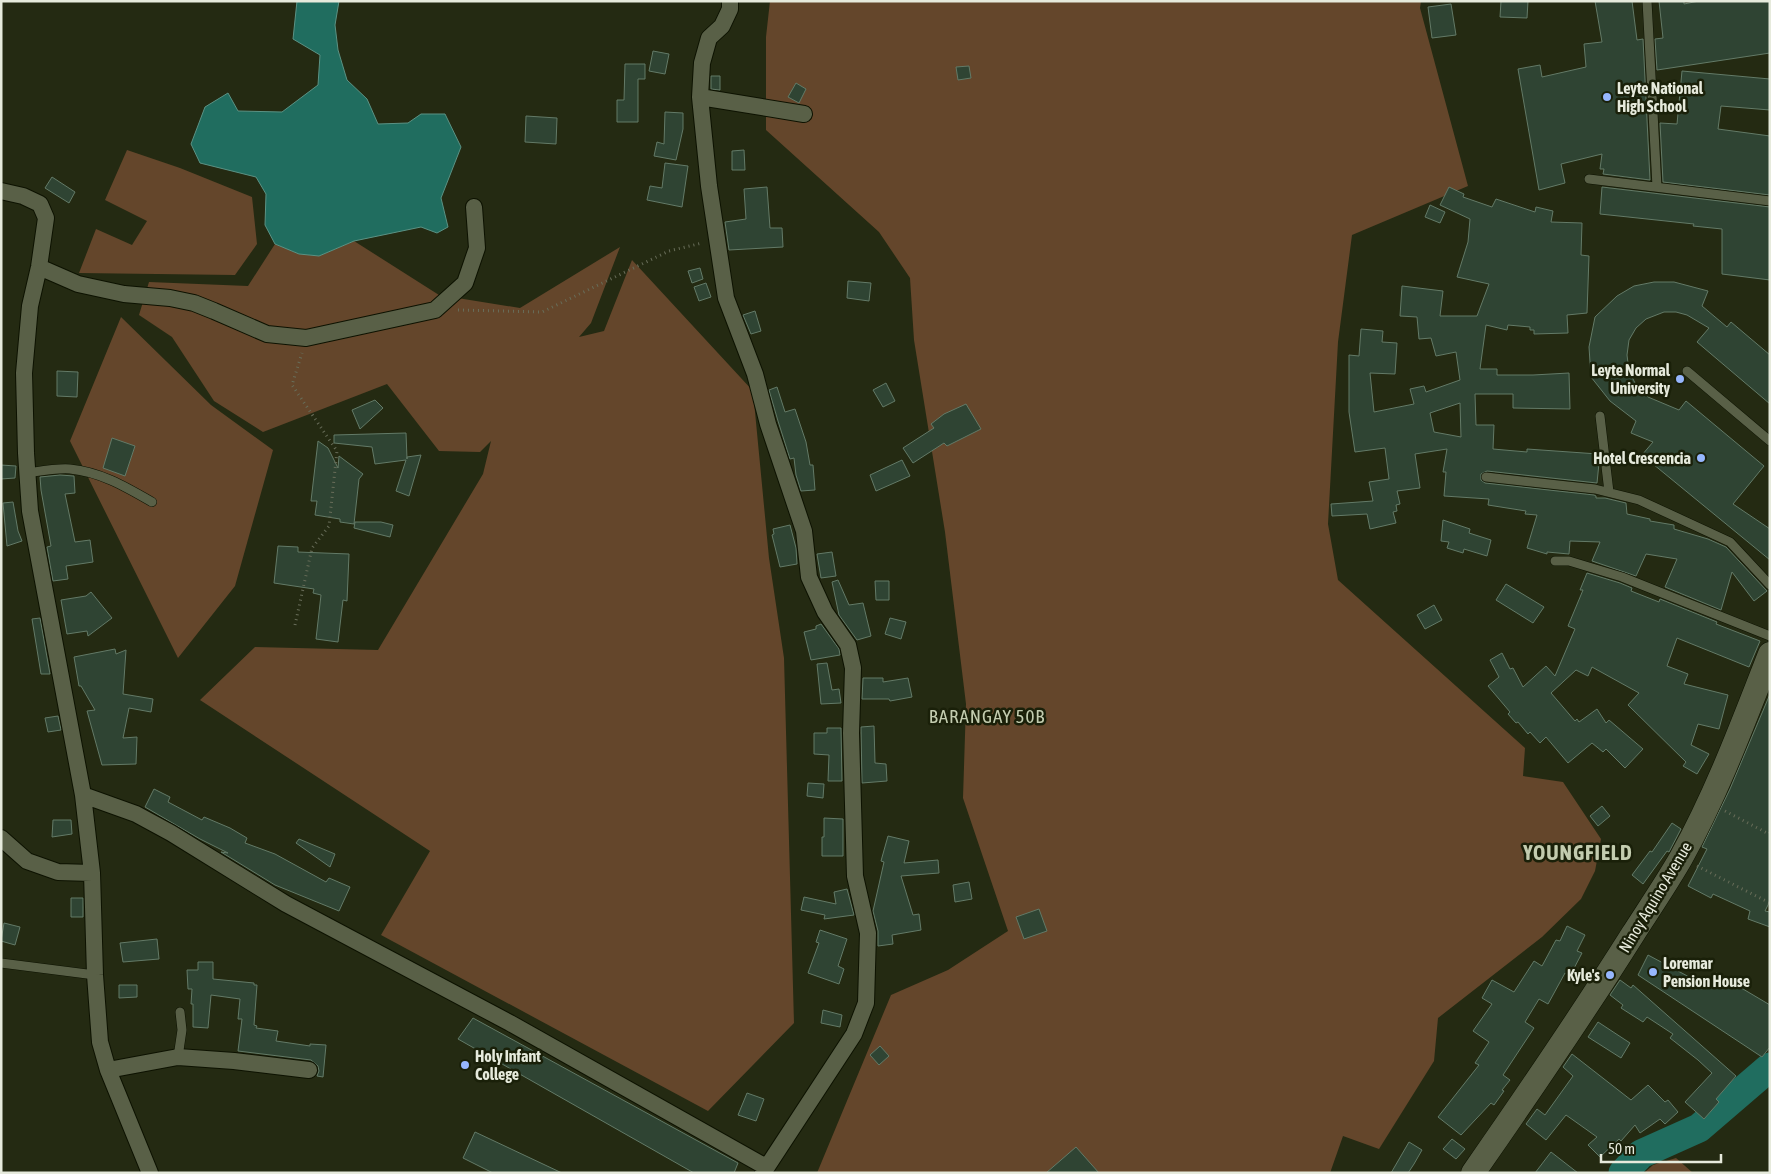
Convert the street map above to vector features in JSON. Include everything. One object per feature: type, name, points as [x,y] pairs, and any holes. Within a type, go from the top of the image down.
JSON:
[{"type":"main road","name":"Ninoy Aquino Avenue","points":[[1473,1173],[1608,974],[1681,858],[1730,756],[1770,654]]},
{"type":"street","points":[[83,795],[136,814],[171,833],[286,904],[510,1023],[764,1170],[854,1034],[866,1003],[868,933],[855,876],[851,733],[853,668],[848,645],[825,612],[809,577],[804,530],[768,424],[755,374],[726,298],[709,186],[700,97],[702,62],[708,38],[722,26],[730,9],[730,1]]},
{"type":"street","points":[[700,97],[804,114]]},
{"type":"street","points":[[1,191],[24,196],[40,204],[46,218],[39,267],[30,306],[24,373],[30,511],[83,795],[92,873],[95,975],[100,1042],[108,1070],[150,1173]]},
{"type":"street","points":[[39,267],[78,284],[124,294],[170,298],[194,303],[267,334],[306,338],[435,310],[465,283],[477,248],[474,207]]},
{"type":"street","points":[[1,838],[27,861],[58,872],[92,873]]},
{"type":"street","points":[[108,1070],[178,1057],[234,1061],[308,1070]]},
{"type":"lane","points":[[1647,1],[1657,187]]},
{"type":"lane","points":[[1590,179],[1770,201]]},
{"type":"lane","points":[[1687,371],[1770,441]]},
{"type":"lane","points":[[1600,416],[1609,492]]},
{"type":"lane","points":[[28,473],[69,469],[94,473],[118,482],[152,502]]},
{"type":"lane","points":[[1486,476],[1595,489],[1639,500],[1730,542],[1770,585]]},
{"type":"lane","points":[[1555,561],[1569,561],[1622,576],[1770,636]]},
{"type":"lane","points":[[1,964],[95,975]]},
{"type":"lane","points":[[178,1057],[182,1030],[180,1012]]},
{"type":"path","points":[[435,310],[542,312],[668,251],[717,240]]},
{"type":"path","points":[[295,625],[312,548],[329,526],[337,451],[292,384],[306,338]]},
{"type":"path","points":[[1709,803],[1770,833]]},
{"type":"path","points":[[1681,858],[1770,903]]},
{"type":"shaded area","points":[[770,1],[1421,1],[1420,8],[1468,186],[1352,235],[1338,342],[1328,524],[1338,580],[1525,748],[1523,776],[1563,782],[1601,839],[1595,871],[1581,899],[1542,937],[1438,1018],[1434,1061],[1379,1149],[1343,1136],[1330,1173],[817,1173],[891,995],[948,970],[1008,931],[963,798],[966,704],[945,532],[914,340],[910,278],[879,232],[766,130],[766,37]]},
{"type":"shaded area","points":[[127,150],[180,168],[252,197],[257,244],[235,275],[79,273],[96,229],[132,245],[147,221],[105,200]]},
{"type":"shaded area","points":[[354,241],[439,295],[520,308],[620,247],[591,323],[579,337],[604,331],[632,260],[753,391],[769,558],[784,658],[794,1023],[708,1111],[381,935],[430,851],[200,700],[255,647],[378,650],[483,474],[491,441],[480,452],[439,451],[387,384],[263,432],[214,401],[172,337],[139,315],[149,282],[248,286],[275,244],[299,254],[319,256]]},
{"type":"shaded area","points":[[121,317],[211,405],[273,450],[235,586],[178,658],[70,441]]},
{"type":"shaded area","points":[[1676,1158],[1693,1173],[1644,1173],[1653,1165]]},
{"type":"water","points":[[297,1],[339,1],[335,25],[338,50],[347,80],[367,99],[378,124],[408,123],[421,114],[445,114],[461,147],[441,198],[448,227],[437,233],[421,227],[354,241],[319,256],[299,254],[275,244],[265,225],[266,194],[256,177],[200,163],[191,144],[205,107],[228,93],[238,111],[282,112],[318,85],[320,55],[293,39]]},
{"type":"building","points":[[1501,1],[1528,1],[1527,18],[1500,17]]},
{"type":"building","points":[[1595,1],[1632,1],[1637,40],[1643,39],[1650,180],[1603,174],[1604,169],[1600,169],[1602,154],[1561,164],[1565,183],[1539,190],[1518,69],[1540,65],[1542,77],[1586,67],[1584,44],[1602,42]]},
{"type":"building","points":[[1659,1],[1684,1],[1684,4],[1699,1],[1770,1],[1770,53],[1657,70],[1655,39],[1663,38]]},
{"type":"building","points":[[1451,4],[1456,35],[1432,38],[1428,7]]},
{"type":"building","points":[[653,51],[669,54],[665,74],[649,71]]},
{"type":"building","points":[[625,64],[645,64],[645,79],[638,79],[638,122],[617,122],[617,100],[624,100]]},
{"type":"building","points":[[969,66],[971,78],[958,80],[956,67]]},
{"type":"building","points":[[1682,71],[1770,79],[1770,110],[1721,106],[1718,129],[1770,136],[1770,195],[1663,182],[1660,123],[1677,124]]},
{"type":"building","points":[[711,76],[720,76],[720,90],[711,89]]},
{"type":"building","points":[[796,83],[806,89],[799,103],[788,97]]},
{"type":"building","points":[[665,112],[683,113],[683,129],[676,160],[654,156],[657,142],[664,144]]},
{"type":"building","points":[[526,116],[557,118],[556,144],[525,142]]},
{"type":"building","points":[[744,150],[745,170],[732,170],[732,151]]},
{"type":"building","points":[[665,163],[688,166],[682,207],[647,200],[650,186],[662,188]]},
{"type":"building","points":[[52,177],[75,192],[69,203],[45,188]]},
{"type":"building","points":[[767,187],[770,228],[782,228],[783,247],[729,250],[725,222],[746,219],[744,189]]},
{"type":"building","points":[[1449,187],[1464,194],[1463,197],[1492,207],[1496,199],[1535,212],[1536,207],[1553,211],[1551,222],[1582,223],[1581,255],[1589,256],[1587,313],[1567,315],[1568,333],[1534,334],[1534,330],[1530,330],[1530,327],[1508,325],[1507,330],[1486,325],[1480,369],[1497,369],[1497,375],[1569,373],[1570,409],[1513,408],[1513,394],[1475,394],[1476,425],[1494,425],[1493,449],[1527,452],[1527,449],[1598,454],[1597,483],[1487,471],[1481,474],[1481,480],[1485,483],[1594,495],[1596,498],[1626,503],[1627,514],[1650,519],[1650,521],[1674,525],[1674,529],[1708,539],[1726,547],[1767,591],[1754,601],[1732,572],[1721,610],[1665,587],[1677,559],[1646,554],[1636,576],[1592,561],[1600,542],[1570,541],[1569,554],[1547,552],[1547,554],[1527,548],[1537,515],[1525,514],[1526,511],[1488,505],[1489,499],[1444,496],[1446,472],[1443,472],[1447,449],[1415,454],[1420,488],[1397,491],[1400,504],[1396,505],[1397,511],[1393,512],[1396,523],[1370,529],[1367,514],[1332,516],[1331,504],[1373,501],[1369,482],[1389,479],[1385,448],[1355,452],[1349,412],[1349,355],[1359,356],[1361,329],[1383,331],[1382,342],[1397,343],[1395,374],[1370,373],[1374,412],[1414,404],[1410,389],[1424,386],[1426,392],[1460,380],[1456,352],[1436,356],[1431,338],[1419,339],[1417,317],[1400,316],[1402,286],[1443,291],[1440,316],[1477,316],[1489,284],[1457,277],[1468,242],[1470,219],[1440,205]],"holes":[[[1460,403],[1461,437],[1434,432],[1430,413]]]},
{"type":"building","points":[[1602,187],[1770,207],[1770,280],[1722,274],[1722,229],[1693,226],[1694,224],[1600,214]]},
{"type":"building","points":[[1430,205],[1445,212],[1440,223],[1425,217]]},
{"type":"building","points":[[700,268],[703,279],[692,283],[688,271]]},
{"type":"building","points":[[848,281],[871,283],[869,301],[847,298]]},
{"type":"building","points":[[1654,282],[1674,282],[1708,291],[1702,306],[1727,327],[1731,322],[1770,355],[1770,404],[1697,342],[1709,328],[1687,315],[1676,312],[1664,312],[1646,319],[1636,328],[1629,340],[1627,355],[1629,371],[1636,385],[1648,397],[1679,410],[1686,401],[1764,466],[1733,504],[1770,529],[1770,560],[1642,455],[1653,442],[1631,433],[1636,421],[1610,401],[1591,377],[1589,347],[1595,317],[1617,296],[1634,286]]},
{"type":"building","points":[[706,283],[711,297],[699,301],[694,287]]},
{"type":"building","points":[[755,311],[761,331],[751,334],[743,315]]},
{"type":"building","points":[[57,371],[78,372],[77,397],[57,396]]},
{"type":"building","points":[[886,383],[895,401],[883,407],[873,390]]},
{"type":"building","points":[[777,387],[785,412],[795,409],[806,442],[810,465],[813,465],[815,490],[801,491],[796,475],[794,458],[790,459],[769,390]]},
{"type":"building","points":[[375,400],[383,408],[360,429],[352,410]]},
{"type":"building","points":[[966,404],[981,429],[947,446],[944,443],[913,463],[903,448],[934,428],[931,424],[944,414]]},
{"type":"building","points":[[406,433],[407,459],[407,457],[421,455],[409,496],[396,491],[406,460],[375,464],[372,447],[334,443],[334,435]]},
{"type":"building","points":[[112,438],[135,446],[125,476],[103,468]]},
{"type":"building","points":[[318,441],[328,448],[338,468],[339,456],[363,474],[359,479],[354,524],[340,522],[340,519],[315,515],[317,501],[311,501]]},
{"type":"building","points":[[902,460],[910,476],[876,491],[870,475]]},
{"type":"building","points":[[1,465],[16,466],[15,478],[1,479]]},
{"type":"building","points":[[74,476],[75,493],[65,494],[75,542],[90,540],[93,562],[66,566],[68,579],[53,581],[47,547],[51,546],[40,477]]},
{"type":"building","points":[[13,502],[18,531],[22,541],[7,546],[3,503]]},
{"type":"building","points":[[1443,520],[1470,529],[1469,533],[1491,540],[1487,556],[1464,549],[1463,553],[1447,548],[1449,542],[1441,541]]},
{"type":"building","points":[[355,522],[381,522],[393,525],[390,537],[354,528]]},
{"type":"building","points":[[790,525],[796,548],[797,564],[780,567],[772,535],[774,534],[773,529]]},
{"type":"building","points":[[278,546],[298,547],[298,552],[349,554],[347,601],[343,600],[338,642],[316,639],[321,595],[313,593],[314,589],[274,583]]},
{"type":"building","points":[[832,552],[836,576],[821,578],[817,554]]},
{"type":"building","points":[[1587,573],[1620,583],[1632,588],[1631,591],[1659,602],[1660,599],[1760,641],[1749,667],[1677,638],[1667,666],[1688,674],[1684,684],[1728,695],[1719,729],[1698,724],[1691,745],[1709,754],[1697,774],[1683,766],[1686,762],[1628,705],[1639,693],[1592,667],[1588,676],[1576,670],[1551,693],[1575,721],[1577,719],[1579,722],[1597,709],[1606,723],[1609,720],[1643,749],[1625,768],[1606,749],[1603,752],[1592,743],[1568,763],[1546,737],[1540,743],[1530,732],[1528,734],[1518,722],[1516,723],[1508,714],[1510,712],[1488,686],[1499,677],[1490,660],[1502,653],[1510,669],[1513,668],[1523,687],[1546,666],[1555,676],[1575,629],[1568,626],[1583,590],[1580,590]]},
{"type":"building","points":[[838,580],[849,605],[863,603],[871,636],[857,640],[839,615],[832,582]]},
{"type":"building","points":[[875,581],[889,581],[889,600],[876,600]]},
{"type":"building","points":[[1506,584],[1544,607],[1533,623],[1496,600]]},
{"type":"building","points":[[91,592],[112,618],[88,636],[87,631],[67,634],[61,600],[86,596]]},
{"type":"building","points":[[1434,605],[1442,620],[1425,629],[1417,615]]},
{"type":"building","points":[[40,618],[50,674],[41,674],[32,619]]},
{"type":"building","points":[[890,618],[906,622],[901,639],[885,634]]},
{"type":"building","points":[[821,624],[839,649],[840,655],[811,660],[804,632],[816,629],[816,626]]},
{"type":"building","points":[[115,649],[116,654],[126,650],[123,694],[153,699],[151,712],[129,708],[123,738],[137,737],[136,764],[102,765],[87,711],[95,710],[81,686],[79,686],[74,657]]},
{"type":"building","points":[[827,663],[832,690],[839,689],[841,703],[821,704],[817,664]]},
{"type":"building","points":[[863,678],[883,678],[883,682],[908,678],[912,697],[890,701],[889,699],[862,699]]},
{"type":"building","points":[[1770,694],[1770,901],[1765,911],[1770,912],[1770,927],[1748,919],[1750,911],[1713,894],[1711,898],[1688,886],[1707,849],[1702,847],[1730,789]]},
{"type":"building","points":[[58,716],[61,730],[48,732],[45,718]]},
{"type":"building","points":[[874,726],[875,763],[886,764],[887,781],[862,783],[861,727]]},
{"type":"building","points":[[827,728],[841,728],[842,781],[828,781],[829,755],[814,754],[814,733],[827,733]]},
{"type":"building","points":[[808,783],[824,784],[823,798],[807,796]]},
{"type":"building","points":[[154,789],[170,797],[168,802],[202,820],[204,817],[230,828],[247,838],[245,843],[275,854],[326,882],[329,878],[350,887],[339,911],[275,885],[221,852],[228,853],[145,807]]},
{"type":"building","points":[[1602,806],[1610,816],[1598,826],[1590,816]]},
{"type":"building","points":[[824,818],[843,819],[843,856],[822,856]]},
{"type":"building","points":[[53,820],[71,820],[72,834],[52,837]]},
{"type":"building","points":[[1672,823],[1681,829],[1669,852],[1667,851],[1643,884],[1632,875],[1650,851],[1652,852]]},
{"type":"building","points":[[888,836],[909,841],[904,863],[938,860],[939,873],[901,876],[913,915],[919,914],[921,930],[892,935],[893,944],[878,946],[878,931],[873,911],[884,862],[881,861]]},
{"type":"building","points":[[299,839],[335,854],[330,867],[296,843]]},
{"type":"building","points":[[969,882],[972,899],[955,902],[953,885]]},
{"type":"building","points":[[847,889],[854,915],[824,919],[825,915],[801,910],[804,897],[836,904],[834,892]]},
{"type":"building","points":[[71,898],[83,898],[83,917],[71,917]]},
{"type":"building","points":[[1039,909],[1047,931],[1024,939],[1016,917]]},
{"type":"building","points":[[4,923],[20,927],[15,945],[1,941]]},
{"type":"building","points":[[1567,926],[1585,935],[1577,951],[1582,953],[1570,976],[1565,973],[1548,1004],[1539,999],[1525,1022],[1534,1028],[1503,1075],[1510,1080],[1502,1090],[1504,1091],[1494,1105],[1491,1103],[1461,1135],[1438,1117],[1479,1065],[1475,1063],[1489,1042],[1473,1031],[1492,1004],[1482,998],[1492,980],[1514,992],[1534,961],[1542,966],[1556,940],[1560,941]]},
{"type":"building","points":[[820,930],[847,939],[838,966],[844,969],[839,984],[808,973],[819,943],[816,942]]},
{"type":"building","points":[[157,939],[159,959],[123,962],[120,943]]},
{"type":"building","points":[[1648,955],[1708,987],[1716,973],[1770,1005],[1770,1047],[1762,1057],[1638,975]]},
{"type":"building","points":[[198,962],[213,962],[213,979],[254,983],[254,985],[257,985],[254,1025],[257,1026],[256,1028],[278,1031],[276,1041],[310,1046],[310,1044],[326,1045],[323,1077],[317,1076],[318,1066],[311,1060],[238,1051],[242,1019],[238,1019],[240,999],[211,995],[208,1028],[193,1027],[192,989],[188,989],[187,970],[198,970]]},
{"type":"building","points":[[1620,980],[1631,988],[1633,985],[1736,1076],[1716,1099],[1719,1102],[1704,1119],[1685,1102],[1712,1073],[1670,1038],[1673,1034],[1647,1017],[1643,1022],[1621,1008],[1623,1005],[1610,995]]},
{"type":"building","points":[[119,985],[137,985],[137,997],[119,998]]},
{"type":"building","points":[[823,1010],[842,1015],[840,1027],[821,1023]]},
{"type":"building","points":[[473,1018],[738,1163],[734,1173],[694,1173],[458,1039]]},
{"type":"building","points":[[1598,1022],[1630,1043],[1621,1058],[1588,1037]]},
{"type":"building","points":[[880,1046],[889,1056],[879,1065],[870,1055]]},
{"type":"building","points":[[1572,1054],[1631,1100],[1648,1085],[1665,1102],[1668,1100],[1678,1112],[1665,1124],[1660,1119],[1640,1133],[1635,1125],[1621,1141],[1619,1139],[1600,1157],[1588,1145],[1597,1137],[1566,1115],[1546,1140],[1526,1124],[1537,1109],[1545,1115],[1573,1076],[1563,1067]]},
{"type":"building","points":[[747,1093],[764,1099],[756,1121],[738,1115]]},
{"type":"building","points":[[475,1132],[562,1173],[493,1173],[463,1158]]},
{"type":"building","points":[[1452,1139],[1465,1149],[1456,1159],[1443,1149]]},
{"type":"building","points":[[1409,1142],[1422,1150],[1414,1164],[1408,1173],[1391,1173]]},
{"type":"building","points":[[1076,1147],[1099,1173],[1046,1173]]},
{"type":"building","points":[[1551,1152],[1578,1173],[1535,1173]]},
{"type":"waterway","points":[[1623,1173],[1641,1154],[1699,1128],[1770,1067]]},
{"type":"place","name":"Leyte National High School","points":[[1607,97]]},
{"type":"place","name":"Leyte Normal University","points":[[1680,379]]},
{"type":"place","name":"Hotel Crescencia","points":[[1701,458]]},
{"type":"place","name":"Loremar Pension House","points":[[1653,972]]},
{"type":"place","name":"Kyle's","points":[[1610,975]]},
{"type":"place","name":"Holy Infant College","points":[[465,1065]]},
{"type":"district","name":"BARANGAY 50B","points":[[987,716]]},
{"type":"district","name":"YOUNGFIELD","points":[[1578,852]]}]
